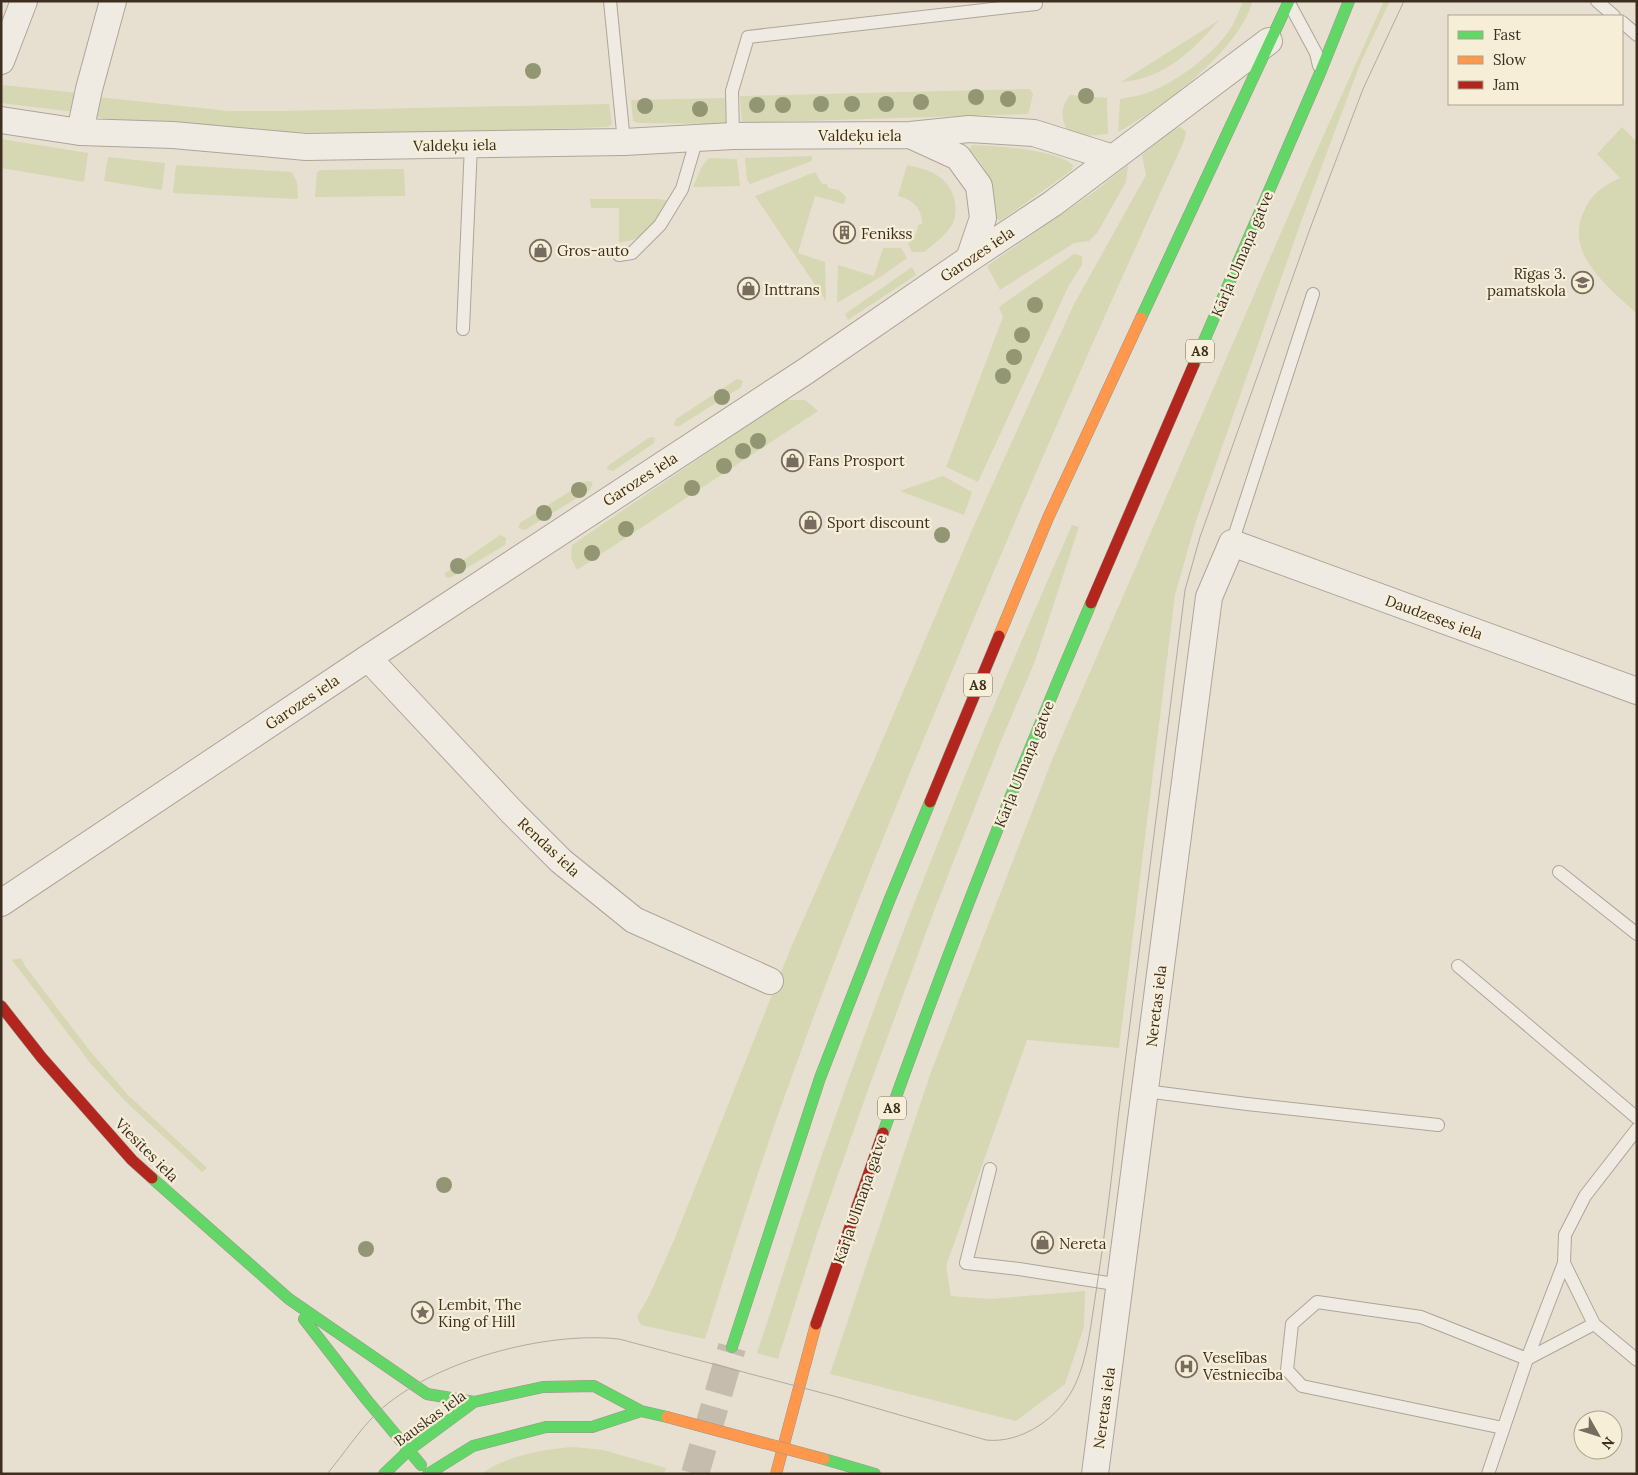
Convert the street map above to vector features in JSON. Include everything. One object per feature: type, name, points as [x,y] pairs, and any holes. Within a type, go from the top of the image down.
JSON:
[{"type":"main road","name":"A8","points":[[732,1347],[820,1078],[892,892],[1048,518],[1289,1]]},
{"type":"main road","name":"Kārļa Ulmaņa gatve","points":[[776,1474],[818,1318],[918,1035],[987,853],[1084,620],[1320,73],[1349,1]]},
{"type":"main road","name":"Viesītes iela","points":[[1,1006],[42,1058],[132,1160],[289,1299],[427,1394],[474,1402]]},
{"type":"main road","name":"Viesītes iela","points":[[289,1299],[366,1399],[428,1474]]},
{"type":"main road","name":"Bauskas iela","points":[[384,1474],[409,1450],[474,1402],[544,1386],[594,1386],[640,1411],[875,1474]]},
{"type":"main road","points":[[428,1474],[474,1446],[546,1428],[592,1427],[640,1411]]},
{"type":"main road","points":[[438,1441],[443,1424]]},
{"type":"main road","points":[[428,1474],[433,1457]]},
{"type":"street","points":[[1,61],[24,1]]},
{"type":"street","points":[[80,132],[89,89],[113,1]]},
{"type":"street","name":"Garozes iela","points":[[1,902],[368,658],[806,371],[969,258],[1052,204],[1269,42]]},
{"type":"street","name":"Valdeķu iela","points":[[1,120],[80,132],[173,134],[306,147],[624,142],[733,136],[910,135],[969,129],[1034,133],[1112,158]]},
{"type":"street","name":"Valdeķu iela","points":[[910,135],[958,157],[979,186],[983,218],[969,258]]},
{"type":"street","name":"Daudzeses iela","points":[[1232,543],[1637,691]]},
{"type":"street","name":"Neretas iela","points":[[1095,1474],[1209,597],[1232,543]]},
{"type":"street","name":"Rendas iela","points":[[368,658],[512,812],[568,867],[634,920],[770,981]]},
{"type":"lane","points":[[610,1],[624,142]]},
{"type":"lane","points":[[1289,1],[1316,53],[1320,73]]},
{"type":"lane","points":[[1597,1],[1613,15]]},
{"type":"lane","points":[[733,136],[732,91],[748,37],[1036,4]]},
{"type":"lane","points":[[1623,23],[1637,35]]},
{"type":"lane","points":[[619,254],[632,253],[660,225],[682,189],[697,138]]},
{"type":"lane","points":[[463,329],[471,145]]},
{"type":"lane","points":[[1232,543],[1313,294]]},
{"type":"lane","points":[[1559,872],[1637,934]]},
{"type":"lane","points":[[1458,966],[1637,1118]]},
{"type":"lane","points":[[1145,1091],[1438,1125]]},
{"type":"lane","points":[[1488,1474],[1527,1359],[1564,1263],[1565,1235],[1585,1196],[1637,1130]]},
{"type":"lane","points":[[990,1169],[966,1263],[1019,1269],[1120,1285]]},
{"type":"lane","points":[[1564,1263],[1594,1324],[1637,1360]]},
{"type":"lane","points":[[1503,1428],[1302,1386],[1287,1370],[1292,1324],[1317,1302],[1402,1314],[1420,1317],[1527,1359],[1594,1324]]},
{"type":"green space","points":[[1243,1],[1252,1],[1244,22],[1215,59],[1176,94],[1118,132],[1120,99],[1144,94],[1159,88],[1171,82],[1206,57],[1225,36]]},
{"type":"green space","points":[[1384,1],[1390,1],[1360,64],[1302,219],[1196,521],[1175,595],[1119,1048],[1027,1040],[946,1266],[951,1296],[990,1299],[1085,1291],[1084,1327],[1065,1384],[1016,1421],[830,1374],[931,1072],[1054,755],[1313,159]]},
{"type":"green space","points":[[1219,20],[1199,42],[1176,62],[1151,75],[1121,82]]},
{"type":"green space","points":[[3,85],[78,93],[75,112],[1,103]]},
{"type":"green space","points":[[1030,89],[1033,95],[1028,114],[742,123],[740,96]]},
{"type":"green space","points":[[1070,95],[1107,98],[1108,134],[1084,136],[1067,130],[1062,112],[1064,104]]},
{"type":"green space","points":[[98,97],[229,111],[609,104],[612,124],[607,127],[366,133],[221,129],[143,124],[97,117]]},
{"type":"green space","points":[[725,98],[726,124],[638,123],[633,121],[631,100]]},
{"type":"green space","points":[[1181,127],[1186,132],[1184,141],[1092,345],[1003,550],[844,936],[766,1150],[705,1339],[641,1325],[637,1317],[649,1296],[674,1240],[792,945],[871,767],[972,530],[1073,306],[1146,175],[1142,155],[1172,130]]},
{"type":"green space","points":[[1622,127],[1637,142],[1637,314],[1614,293],[1593,269],[1584,256],[1580,242],[1579,227],[1590,200],[1599,191],[1620,178],[1597,154]]},
{"type":"green space","points":[[1,139],[88,153],[84,182],[1,168]]},
{"type":"green space","points":[[973,145],[1025,149],[1053,155],[1073,165],[1072,170],[1000,221],[995,217],[992,189],[987,174],[971,151],[970,147]]},
{"type":"green space","points":[[812,156],[812,161],[750,184],[747,180],[745,158]]},
{"type":"green space","points":[[108,157],[165,163],[162,190],[104,181]]},
{"type":"green space","points":[[709,158],[737,159],[740,186],[693,187],[702,166]]},
{"type":"green space","points":[[176,165],[292,172],[297,182],[298,199],[173,193]]},
{"type":"green space","points":[[907,165],[924,169],[944,180],[949,186],[955,202],[955,214],[952,225],[943,236],[924,252],[912,252],[908,244],[915,236],[918,225],[922,224],[920,213],[912,202],[898,196]]},
{"type":"green space","points":[[1128,165],[1126,182],[1097,233],[1089,241],[1074,243],[1000,290],[987,266],[1094,192]]},
{"type":"green space","points":[[404,169],[405,196],[315,197],[317,172],[321,170]]},
{"type":"green space","points":[[815,172],[822,184],[827,184],[828,188],[839,190],[846,197],[844,204],[815,196],[798,253],[825,262],[826,301],[755,196]]},
{"type":"green space","points":[[590,199],[667,200],[659,215],[643,234],[636,239],[619,242],[619,208],[591,208]]},
{"type":"green space","points":[[883,248],[901,248],[907,258],[882,276],[837,303],[838,265],[874,276]]},
{"type":"green space","points":[[1074,254],[1082,256],[1082,265],[1069,285],[978,482],[946,467],[1003,317],[999,307]]},
{"type":"green space","points":[[912,267],[916,275],[848,320],[845,314]]},
{"type":"green space","points":[[737,379],[743,381],[741,387],[678,427],[674,425],[676,419]]},
{"type":"green space","points":[[785,400],[805,400],[818,411],[577,570],[571,558],[572,545]]},
{"type":"green space","points":[[650,437],[655,438],[654,443],[613,471],[606,469],[609,465]]},
{"type":"green space","points":[[943,476],[972,492],[964,515],[900,491]]},
{"type":"green space","points":[[586,481],[593,482],[590,490],[525,530],[518,528],[520,523]]},
{"type":"green space","points":[[1072,525],[1079,527],[1035,661],[1001,741],[934,911],[868,1090],[818,1231],[778,1359],[757,1353],[816,1172],[882,988],[942,832]]},
{"type":"green space","points":[[500,535],[506,538],[505,545],[450,578],[445,577],[445,573]]},
{"type":"green space","points":[[21,958],[25,966],[90,1051],[128,1095],[207,1168],[202,1172],[126,1102],[91,1064],[12,960]]},
{"type":"green space","points":[[574,1447],[603,1450],[666,1468],[664,1474],[481,1474],[501,1462],[525,1454]]},
{"type":"tunnel","points":[[695,1474],[732,1347]]},
{"type":"tram line","points":[[327,1474],[378,1412],[401,1394],[428,1378],[459,1364],[491,1353],[558,1340],[619,1339],[841,1398],[986,1440],[1013,1438],[1026,1433],[1050,1418],[1060,1408],[1075,1385],[1091,1328],[1185,590],[1200,537],[1311,226],[1363,89],[1404,1]]},
{"type":"traffic: fast","points":[[1141,318],[1289,1]]},
{"type":"traffic: fast","points":[[1194,364],[1320,73],[1349,1]]},
{"type":"traffic: fast","points":[[883,1133],[983,866],[1091,603]]},
{"type":"traffic: fast","points":[[732,1347],[820,1078],[930,802]]},
{"type":"traffic: fast","points":[[152,1178],[289,1299],[427,1394],[474,1402]]},
{"type":"traffic: fast","points":[[304,1319],[366,1399],[421,1465]]},
{"type":"traffic: fast","points":[[384,1474],[409,1450],[474,1402],[543,1387],[594,1386],[641,1411],[667,1417]]},
{"type":"traffic: fast","points":[[428,1474],[473,1446],[546,1427],[592,1427],[641,1411]]},
{"type":"traffic: fast","points":[[824,1459],[875,1474]]},
{"type":"traffic: slow","points":[[999,636],[1048,518],[1141,318]]},
{"type":"traffic: slow","points":[[776,1474],[816,1324]]},
{"type":"traffic: slow","points":[[667,1417],[824,1459]]},
{"type":"traffic: jam","points":[[1091,603],[1194,364]]},
{"type":"traffic: jam","points":[[930,802],[999,636]]},
{"type":"traffic: jam","points":[[1,1006],[42,1058],[132,1160],[152,1178]]},
{"type":"traffic: jam","points":[[816,1324],[883,1133]]},
{"type":"place","name":"Fenikss","points":[[845,233]]},
{"type":"place","name":"Gros-auto","points":[[541,250]]},
{"type":"place","name":"Rīgas 3. pamatskola","points":[[1582,282]]},
{"type":"place","name":"Inttrans","points":[[748,289]]},
{"type":"place","name":"Fans Prosport","points":[[792,460]]},
{"type":"place","name":"Sport discount","points":[[811,522]]},
{"type":"place","name":"Nereta","points":[[1043,1243]]},
{"type":"place","name":"Lembit, The King of Hill","points":[[422,1313]]},
{"type":"place","name":"Veselības Vēstniecība","points":[[1187,1366]]}]
